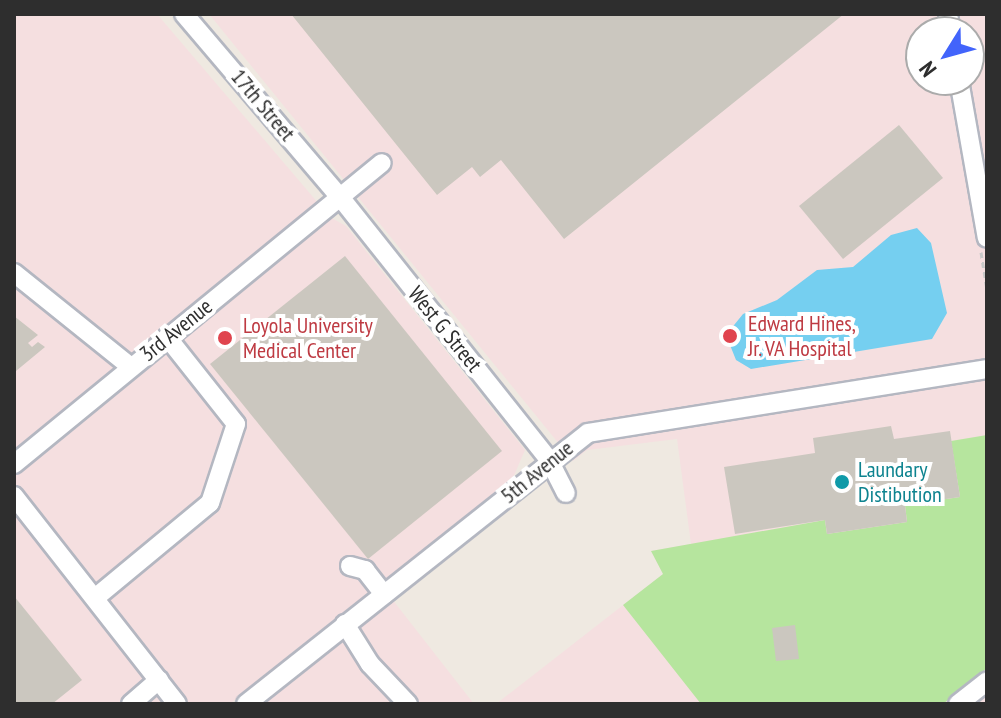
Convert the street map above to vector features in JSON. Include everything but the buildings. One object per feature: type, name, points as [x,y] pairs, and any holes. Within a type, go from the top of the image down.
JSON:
[{"type":"street","name":"17th Street","points":[[184,14],[340,197]]},
{"type":"street","points":[[962,96],[987,238]]},
{"type":"street","name":"3rd Avenue","points":[[14,464],[382,163]]},
{"type":"street","name":"West G Street","points":[[340,197],[549,460],[566,493]]},
{"type":"street","points":[[14,273],[131,367]]},
{"type":"street","points":[[95,598],[210,503],[236,424],[167,337]]},
{"type":"street","name":"5th Avenue","points":[[246,704],[549,460],[588,433],[612,426],[987,369]]},
{"type":"street","points":[[14,496],[167,691]]},
{"type":"street","points":[[345,624],[369,655],[383,681],[394,686],[408,704]]},
{"type":"street","points":[[958,704],[987,681]]},
{"type":"street","points":[[131,704],[167,691]]},
{"type":"street","points":[[149,704],[167,691]]},
{"type":"shaded area","name":"Loyola University Medical Center","points":[[14,14],[157,14],[330,217],[346,226],[525,450],[512,480],[230,704],[14,704]]},
{"type":"shaded area","name":"Edward Hines, Jr. VA Hospital","points":[[209,14],[987,14],[987,704],[496,704],[663,574],[651,551],[691,544],[677,439],[587,450],[573,461]]},
{"type":"shaded area","points":[[392,599],[474,704],[261,704]]},
{"type":"green space","points":[[987,435],[987,668],[943,704],[701,704],[623,605],[663,574],[651,551],[825,520],[827,534],[907,522],[905,505],[960,497],[951,441]]},
{"type":"water","points":[[917,228],[931,243],[947,313],[932,339],[751,369],[736,360],[726,335],[743,314],[777,300],[817,270],[853,267],[891,235]]},
{"type":"place","name":"Edward Hines, Jr. VA Hospital","points":[[730,336]]},
{"type":"place","name":"Loyola University Medical Center","points":[[225,338]]},
{"type":"place","name":"Laundary Distibution","points":[[842,482]]}]
